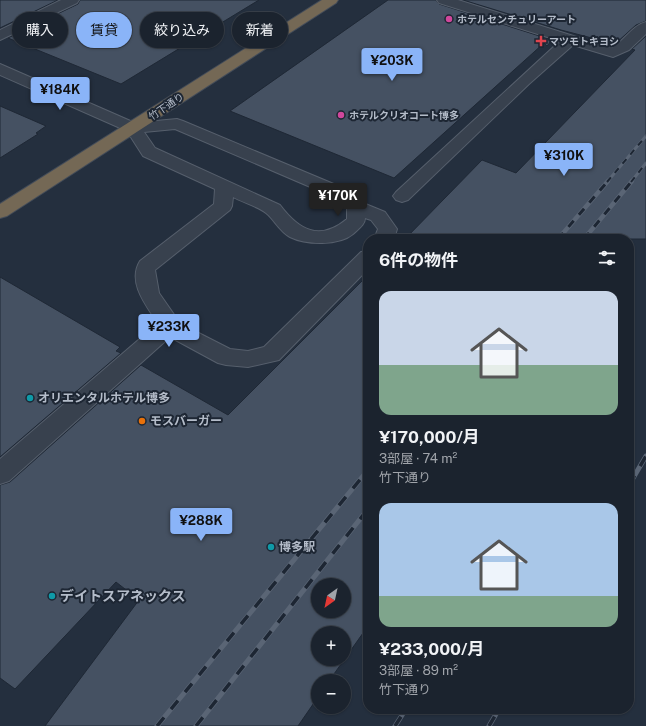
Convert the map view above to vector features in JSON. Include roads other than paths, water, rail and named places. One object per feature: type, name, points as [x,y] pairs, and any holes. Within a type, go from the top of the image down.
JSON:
[{"type":"highway","name":"竹下通り","points":[[0,212],[331,0]]},
{"type":"street","points":[[0,36],[72,0]]},
{"type":"street","points":[[444,0],[612,53],[624,47],[646,26]]},
{"type":"street","points":[[402,196],[524,81],[570,40]]},
{"type":"street","points":[[0,69],[133,128],[176,124],[188,128],[342,194],[356,207],[378,216],[388,229],[386,234]]},
{"type":"street","points":[[133,128],[148,152],[273,208],[282,222],[297,233],[322,238],[342,233],[356,221],[356,207]]},
{"type":"street","points":[[168,327],[168,322],[149,294],[145,270],[147,266],[223,206],[224,186]]},
{"type":"street","points":[[168,327],[226,357],[248,359],[270,354],[363,262]]},
{"type":"street","points":[[0,474],[168,327]]},
{"type":"railway","points":[[607,182],[646,136]]},
{"type":"railway","points":[[631,182],[646,163]]},
{"type":"railway","points":[[562,234],[608,181]]},
{"type":"railway","points":[[588,234],[632,181]]},
{"type":"railway","points":[[634,476],[646,456]]},
{"type":"railway","points":[[157,726],[363,476]]},
{"type":"railway","points":[[196,726],[363,515]]},
{"type":"railway","points":[[395,726],[403,714]]},
{"type":"railway","points":[[489,726],[496,714]]},
{"type":"place","name":"ホテルセンチュリーアート","points":[[449,19]]},
{"type":"place","name":"マツモトキヨシ","points":[[541,41]]},
{"type":"place","name":"ホテルクリオコート博多","points":[[341,115]]},
{"type":"place","name":"オリエンタルホテル博多","points":[[30,398]]},
{"type":"place","name":"モスバーガー","points":[[142,421]]},
{"type":"place","name":"博多駅","points":[[271,547]]},
{"type":"place","name":"デイトスアネックス","points":[[52,596]]}]
